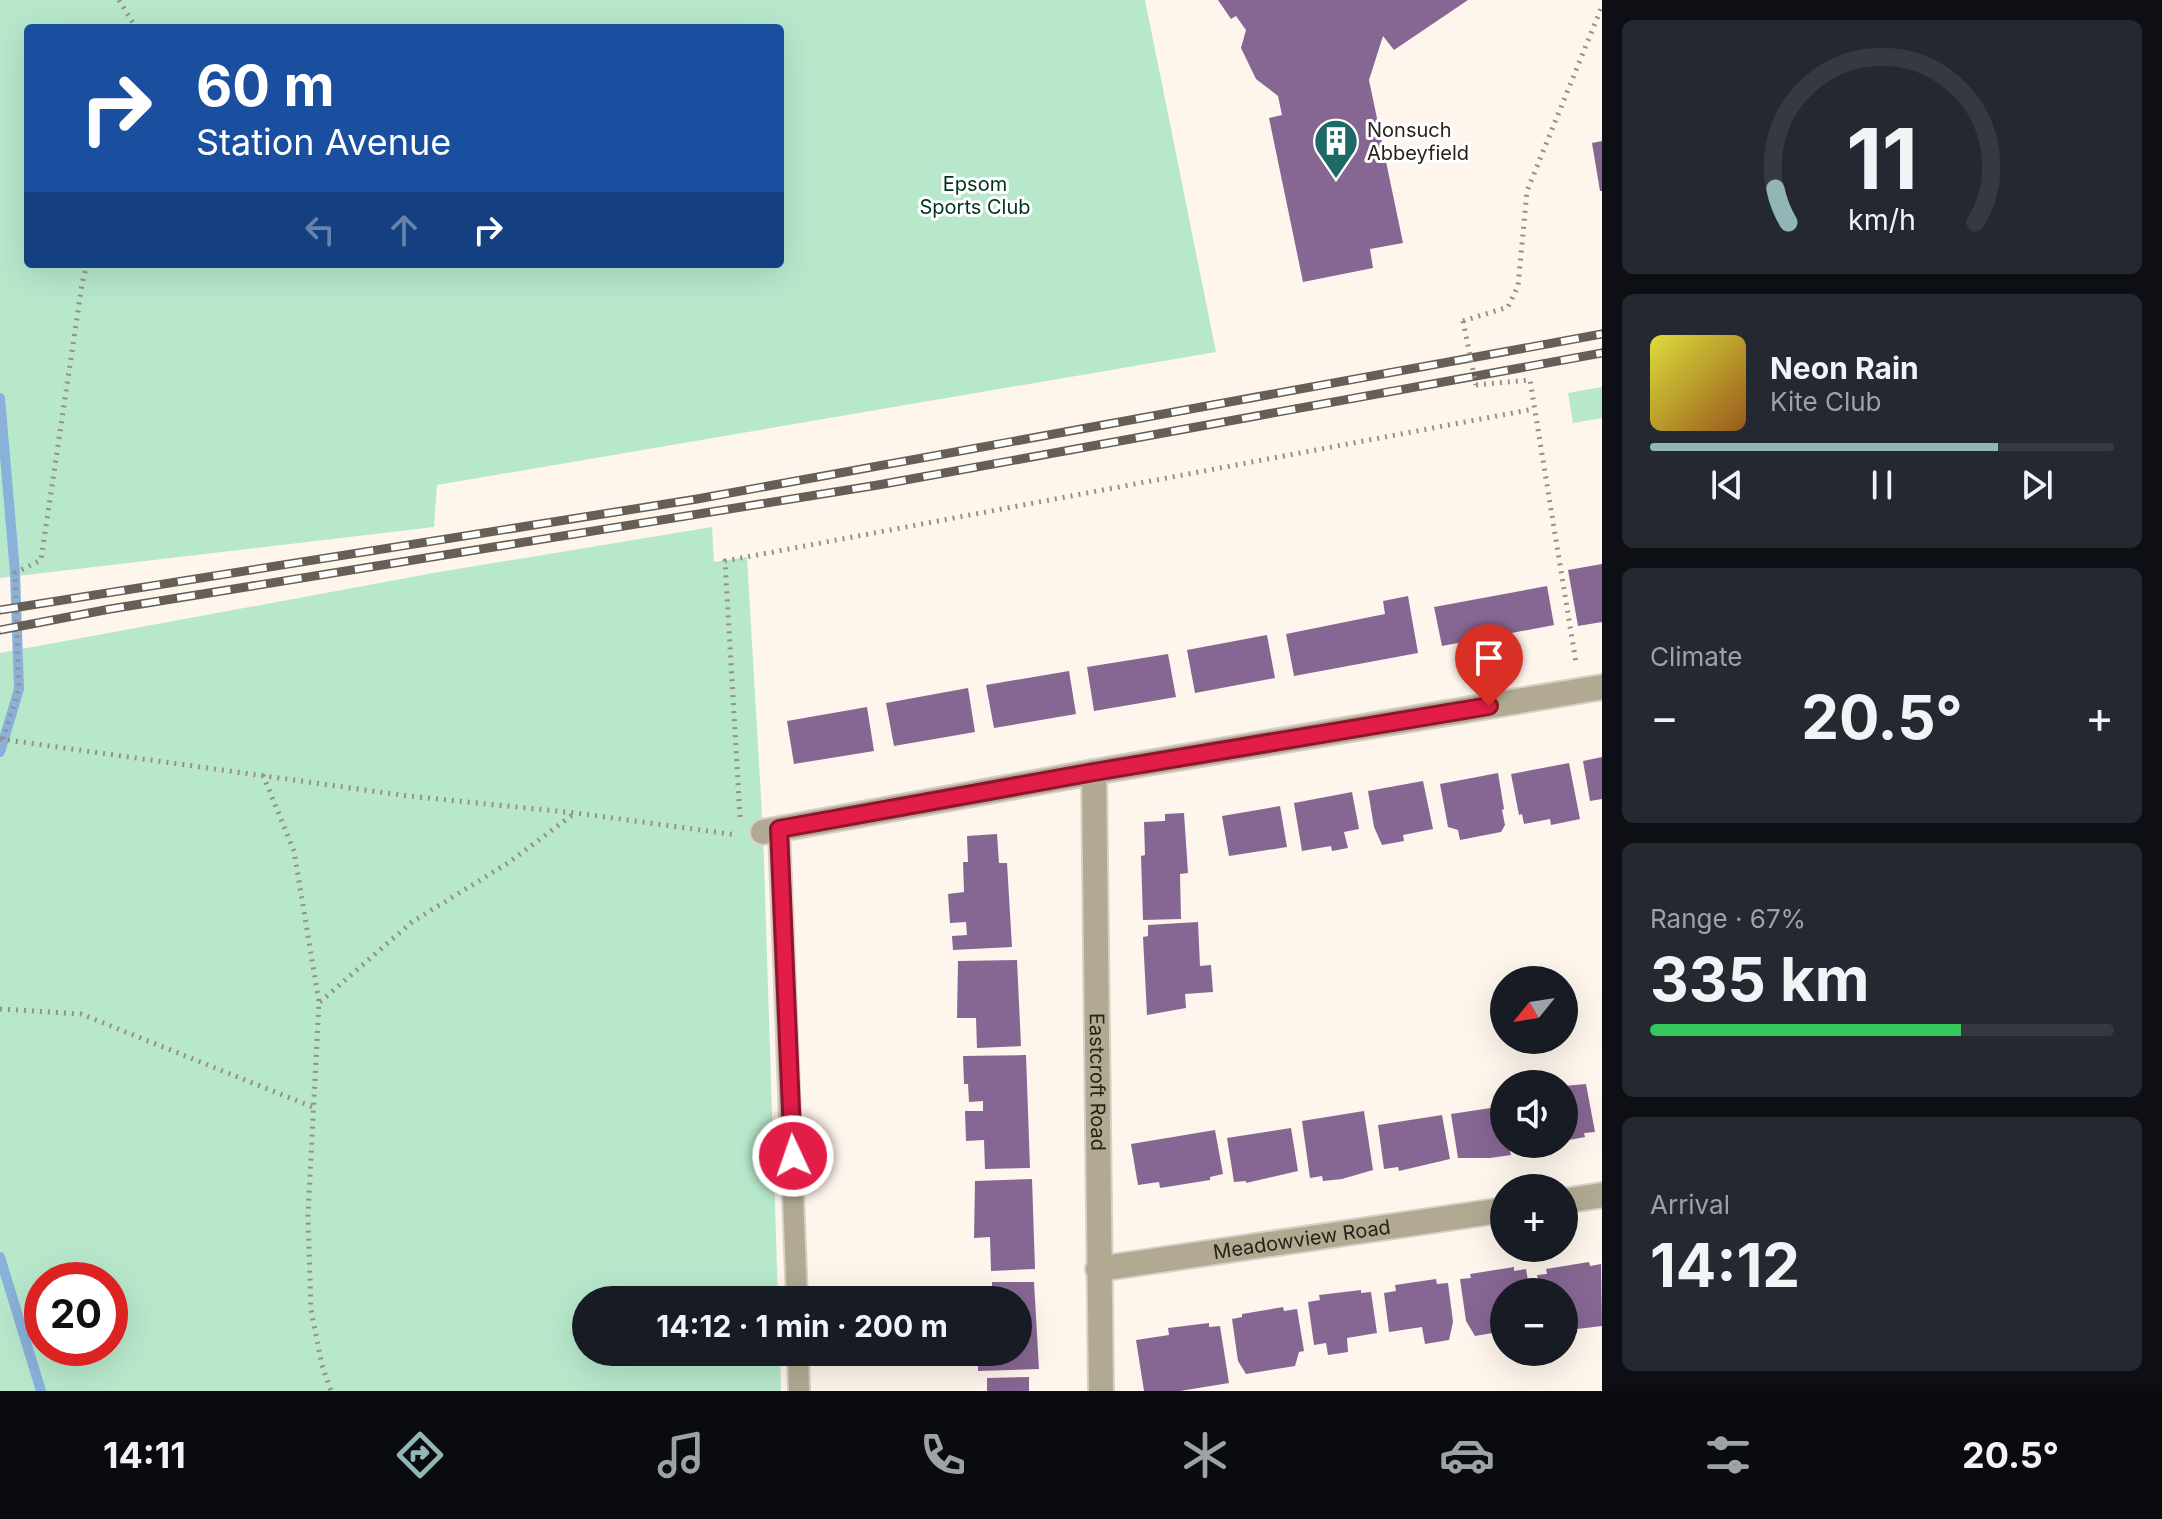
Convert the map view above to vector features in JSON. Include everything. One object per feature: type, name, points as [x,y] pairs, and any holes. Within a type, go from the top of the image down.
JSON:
[{"type":"street","points":[[761,832],[1094,772],[1591,689]]},
{"type":"street","name":"Eastcroft Road","points":[[1094,772],[1101,1391]]},
{"type":"street","points":[[1578,1199],[1602,1195]]},
{"type":"street","name":"Meadowview Road","points":[[1098,1269],[1490,1212]]},
{"type":"lane","points":[[761,832],[796,1286]]},
{"type":"lane","points":[[798,1366],[799,1391]]},
{"type":"path","points":[[119,0],[134,24]]},
{"type":"path","points":[[1591,689],[1530,380],[1476,385],[1463,321],[1508,307],[1518,286],[1527,191],[1602,6]]},
{"type":"path","points":[[86,268],[41,560],[15,573],[19,689],[2,739],[408,796],[761,832],[725,561],[1534,409]]},
{"type":"path","points":[[263,775],[294,851],[319,1002],[308,1215],[311,1310],[322,1365],[331,1391]]},
{"type":"path","points":[[319,1002],[412,922],[508,863],[576,813]]},
{"type":"path","points":[[0,1009],[81,1014],[315,1108]]},
{"type":"green space","name":"Epsom Sports Club","points":[[0,0],[1145,0],[1216,352],[437,485],[434,527],[0,578]]},
{"type":"green space","points":[[1602,387],[1602,418],[1573,423],[1568,393]]},
{"type":"green space","points":[[712,527],[714,562],[747,557],[763,832],[778,1286],[572,1286],[572,1366],[780,1366],[781,1391],[0,1391],[0,653],[439,572]]},
{"type":"building","name":"Nonsuch Abbeyfield","points":[[1218,0],[1468,0],[1394,50],[1383,36],[1369,80],[1403,243],[1370,249],[1373,268],[1303,282],[1269,118],[1282,115],[1278,96],[1256,79],[1241,48],[1246,30],[1236,16],[1231,19]]},
{"type":"building","points":[[1602,141],[1602,191],[1600,191],[1592,143]]},
{"type":"building","points":[[1602,564],[1602,622],[1578,626],[1568,570]]},
{"type":"building","points":[[1547,586],[1554,625],[1442,646],[1434,607]]},
{"type":"building","points":[[1408,596],[1418,653],[1294,676],[1286,634],[1385,614],[1383,601]]},
{"type":"building","points":[[1267,635],[1275,678],[1195,693],[1187,650]]},
{"type":"building","points":[[1168,654],[1176,697],[1094,711],[1087,667]]},
{"type":"building","points":[[1069,671],[1076,714],[994,728],[986,685]]},
{"type":"building","points":[[968,688],[975,732],[894,746],[886,703]]},
{"type":"building","points":[[867,707],[874,751],[794,764],[787,721]]},
{"type":"building","points":[[1602,757],[1602,799],[1590,801],[1583,761]]},
{"type":"building","points":[[1569,763],[1580,819],[1551,825],[1550,819],[1524,824],[1522,814],[1519,815],[1511,774]]},
{"type":"building","points":[[1498,773],[1505,825],[1501,832],[1460,840],[1458,830],[1448,827],[1440,784]]},
{"type":"building","points":[[1423,781],[1433,829],[1403,835],[1404,841],[1382,845],[1374,827],[1368,791]]},
{"type":"building","points":[[1352,792],[1359,829],[1344,832],[1348,848],[1332,851],[1331,846],[1302,851],[1294,803]]},
{"type":"building","points":[[1280,806],[1287,847],[1229,856],[1222,816]]},
{"type":"building","points":[[1184,813],[1188,873],[1180,874],[1181,919],[1143,920],[1141,856],[1145,855],[1144,822],[1165,821],[1165,814]]},
{"type":"building","points":[[997,834],[999,863],[1007,863],[1012,947],[953,950],[952,936],[967,935],[966,922],[950,923],[948,894],[964,892],[963,862],[968,862],[967,836]]},
{"type":"building","points":[[1198,922],[1200,966],[1211,965],[1213,992],[1185,994],[1186,1008],[1147,1015],[1143,937],[1148,936],[1148,925]]},
{"type":"building","points":[[1017,960],[1021,1046],[977,1048],[976,1018],[957,1018],[958,961]]},
{"type":"building","points":[[1026,1055],[1030,1168],[985,1169],[984,1140],[966,1141],[965,1111],[983,1111],[983,1101],[969,1102],[968,1084],[964,1084],[963,1056]]},
{"type":"building","points":[[1586,1084],[1595,1132],[1584,1133],[1585,1137],[1578,1138],[1578,1085]]},
{"type":"building","points":[[1490,1108],[1490,1158],[1458,1158],[1451,1114]]},
{"type":"building","points":[[1364,1111],[1373,1170],[1342,1179],[1323,1181],[1322,1176],[1310,1178],[1302,1121]]},
{"type":"building","points":[[1442,1115],[1450,1159],[1399,1171],[1398,1167],[1384,1169],[1378,1125]]},
{"type":"building","points":[[1291,1128],[1298,1171],[1246,1183],[1234,1182],[1227,1138]]},
{"type":"building","points":[[1215,1130],[1223,1174],[1210,1177],[1210,1180],[1160,1188],[1159,1182],[1138,1185],[1131,1144]]},
{"type":"building","points":[[1032,1179],[1035,1269],[991,1271],[990,1237],[974,1238],[975,1181]]},
{"type":"building","points":[[1589,1262],[1590,1266],[1601,1264],[1602,1326],[1578,1329],[1578,1278],[1538,1278],[1537,1275],[1547,1274],[1546,1269]]},
{"type":"building","points":[[1514,1267],[1514,1271],[1526,1269],[1528,1278],[1490,1278],[1490,1333],[1475,1336],[1466,1321],[1460,1279],[1471,1278],[1470,1274]]},
{"type":"building","points":[[1436,1279],[1437,1284],[1448,1283],[1453,1322],[1449,1340],[1425,1344],[1422,1327],[1389,1332],[1384,1293],[1396,1291],[1395,1285]]},
{"type":"building","points":[[992,1282],[1034,1282],[1039,1369],[978,1371],[978,1366],[1032,1366],[1032,1286],[992,1286]]},
{"type":"building","points":[[1361,1290],[1361,1293],[1371,1292],[1377,1333],[1347,1338],[1348,1352],[1328,1355],[1326,1343],[1314,1345],[1308,1302],[1320,1300],[1319,1295]]},
{"type":"building","points":[[1283,1307],[1284,1311],[1297,1309],[1304,1351],[1299,1352],[1295,1366],[1246,1374],[1238,1361],[1232,1319],[1242,1317],[1242,1314]]},
{"type":"building","points":[[1209,1323],[1209,1327],[1220,1326],[1229,1383],[1180,1391],[1144,1391],[1136,1340],[1169,1335],[1168,1328]]},
{"type":"building","points":[[1029,1377],[1029,1391],[987,1391],[987,1378]]},
{"type":"waterway","points":[[0,398],[15,573],[19,689],[0,752]]},
{"type":"waterway","points":[[0,1257],[41,1391]]},
{"type":"railway","points":[[0,610],[697,499],[1602,334]]},
{"type":"railway","points":[[0,630],[110,609],[878,485],[1602,353]]},
{"type":"place","name":"Nonsuch Abbeyfield","points":[[1336,180]]},
{"type":"route","points":[[793,1156],[779,829],[1489,706]]}]
